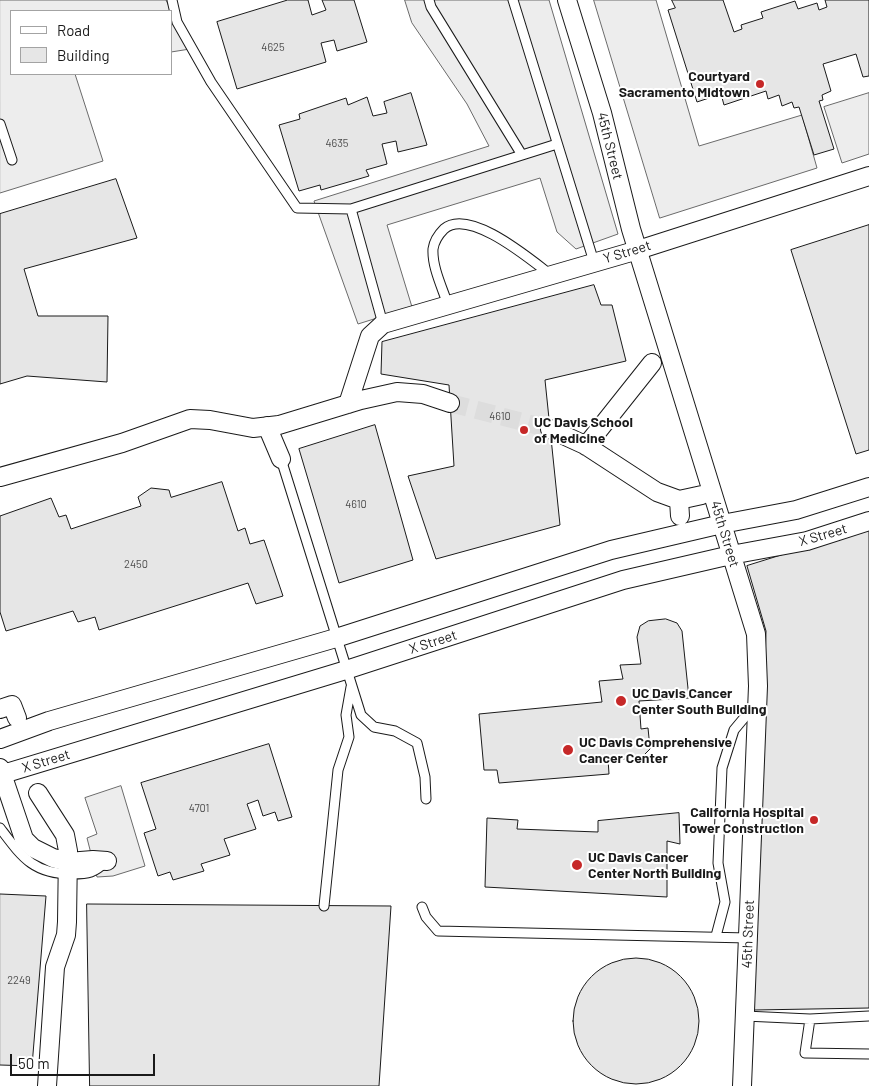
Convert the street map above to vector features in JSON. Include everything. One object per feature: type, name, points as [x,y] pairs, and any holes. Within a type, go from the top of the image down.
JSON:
[{"type":"street","name":"45th Street","points":[[567,0],[602,112],[623,200],[756,634],[757,702],[742,1086]]},
{"type":"street","name":"Y Street","points":[[383,324],[638,250],[869,176]]},
{"type":"street","points":[[348,404],[370,336],[383,324]]},
{"type":"street","points":[[586,446],[652,363]]},
{"type":"street","points":[[0,477],[122,443],[190,419],[210,420],[252,428],[279,425],[348,404],[397,392],[423,394],[450,403]]},
{"type":"street","points":[[267,426],[281,459]]},
{"type":"street","points":[[550,429],[586,446],[679,508],[702,495]]},
{"type":"street","points":[[0,739],[50,721],[336,638],[611,550],[722,524],[796,510],[869,487]]},
{"type":"street","name":"X Street","points":[[1,772],[346,670],[623,580],[731,555],[808,540],[869,521]]},
{"type":"street","points":[[1,772],[24,838],[32,848],[68,868]]},
{"type":"street","points":[[32,791],[65,836],[68,868],[66,935],[55,967],[47,1086]]},
{"type":"street","points":[[68,868],[93,860],[107,861]]},
{"type":"lane","points":[[172,0],[177,22],[211,82],[297,208],[351,209],[557,144]]},
{"type":"lane","points":[[429,0],[431,7],[522,155]]},
{"type":"lane","points":[[513,0],[594,262]]},
{"type":"lane","points":[[0,124],[12,160]]},
{"type":"lane","points":[[351,209],[383,324]]},
{"type":"lane","points":[[448,304],[434,263],[433,248],[439,234],[448,226],[461,224],[486,230],[552,275]]},
{"type":"lane","points":[[281,459],[361,715],[374,727],[395,731],[417,743],[424,777],[426,799]]},
{"type":"lane","points":[[324,906],[338,770],[348,736],[346,715],[351,687]]},
{"type":"lane","points":[[716,936],[726,902],[718,863],[722,768],[734,730],[757,702]]},
{"type":"lane","points":[[0,828],[23,858],[40,870],[68,868]]},
{"type":"lane","points":[[422,908],[426,917],[438,931],[748,938]]},
{"type":"lane","points":[[745,1016],[810,1019],[869,1016]]},
{"type":"lane","points":[[810,1019],[805,1053],[869,1054]]},
{"type":"shaded area","points":[[0,0],[166,0],[171,10],[10,10],[10,75],[75,75],[103,161],[0,193]]},
{"type":"shaded area","points":[[405,0],[549,0],[618,234],[576,249],[557,232],[540,178],[387,225],[412,307],[358,324],[314,201],[489,146],[467,104],[412,23]]},
{"type":"shaded area","points":[[594,0],[656,0],[699,146],[802,115],[817,168],[660,218]]},
{"type":"shaded area","points":[[172,12],[190,49],[172,52]]},
{"type":"shaded area","points":[[869,93],[869,154],[842,163],[824,107]]},
{"type":"shaded area","points":[[121,786],[145,866],[113,876],[97,877],[87,838],[97,834],[85,798]]},
{"type":"building","points":[[288,0],[308,0],[312,15],[326,10],[322,0],[354,0],[367,42],[337,51],[334,40],[321,43],[326,62],[237,89],[217,22]]},
{"type":"building","name":"Courtyard Sacramento Midtown","points":[[672,0],[723,0],[734,32],[742,29],[741,25],[763,18],[761,12],[795,1],[798,9],[817,3],[819,10],[827,7],[825,0],[869,0],[869,76],[863,77],[856,54],[823,64],[831,91],[822,95],[823,100],[819,101],[834,149],[814,155],[799,107],[794,108],[792,102],[782,106],[779,95],[768,99],[766,91],[724,105],[721,94],[697,102],[668,10],[675,8]]},
{"type":"building","points":[[411,93],[427,145],[398,152],[396,141],[382,144],[387,164],[366,170],[369,176],[321,190],[320,185],[299,191],[279,125],[300,119],[299,114],[346,98],[348,105],[367,97],[373,116],[387,113],[384,102]]},
{"type":"building","points":[[116,179],[137,238],[24,269],[38,316],[108,316],[107,382],[27,376],[0,384],[0,214]]},
{"type":"building","points":[[869,225],[869,450],[856,454],[791,250]]},
{"type":"building","name":"UC Davis School of Medicine","points":[[594,285],[601,305],[612,305],[626,361],[545,380],[560,525],[436,559],[408,476],[454,466],[449,385],[381,374],[382,342]]},
{"type":"building","points":[[375,425],[413,560],[339,583],[299,449]]},
{"type":"building","points":[[222,482],[238,531],[245,528],[250,544],[264,540],[283,596],[256,604],[248,583],[99,630],[95,617],[78,622],[73,611],[6,631],[0,612],[0,516],[51,498],[59,517],[66,515],[71,529],[141,506],[138,497],[151,488],[169,490],[171,497]]},
{"type":"building","name":"California Hospital Tower Construction","points":[[869,528],[869,1008],[754,1010],[766,631],[747,566]]},
{"type":"building","name":"UC Davis Cancer Center South Building","points":[[666,619],[677,623],[682,631],[689,698],[639,701],[641,729],[648,728],[649,738],[650,749],[644,755],[639,759],[608,759],[609,774],[499,783],[497,770],[484,770],[479,714],[602,702],[599,681],[623,679],[620,665],[641,664],[637,637],[640,626],[648,621]]},
{"type":"building","points":[[269,744],[292,817],[278,821],[275,812],[263,816],[258,800],[247,804],[256,829],[224,839],[230,855],[201,864],[204,871],[173,880],[170,872],[158,876],[144,833],[156,829],[141,783]]},
{"type":"building","name":"UC Davis Cancer Center North Building","points":[[679,813],[680,844],[667,841],[667,897],[485,887],[487,818],[518,820],[517,829],[598,832],[598,821]]},
{"type":"building","points":[[0,894],[46,896],[32,1066],[0,1065]]},
{"type":"building","points":[[87,904],[391,906],[379,1086],[90,1086]]},
{"type":"building","points":[[636,958],[660,963],[671,968],[681,976],[689,986],[694,997],[699,1021],[694,1045],[689,1056],[681,1066],[671,1074],[660,1079],[636,1084],[612,1079],[601,1074],[591,1066],[583,1056],[578,1045],[573,1021],[578,997],[583,986],[591,976],[601,968],[612,963]]},
{"type":"tunnel","points":[[450,403],[550,429]]},
{"type":"place","name":"Courtyard Sacramento Midtown","points":[[760,84]]},
{"type":"place","name":"UC Davis School of Medicine","points":[[524,430]]},
{"type":"place","name":"UC Davis Cancer Center South Building","points":[[621,701]]},
{"type":"place","name":"UC Davis Comprehensive Cancer Center","points":[[568,750]]},
{"type":"place","name":"California Hospital Tower Construction","points":[[814,820]]},
{"type":"place","name":"UC Davis Cancer Center North Building","points":[[577,865]]}]
